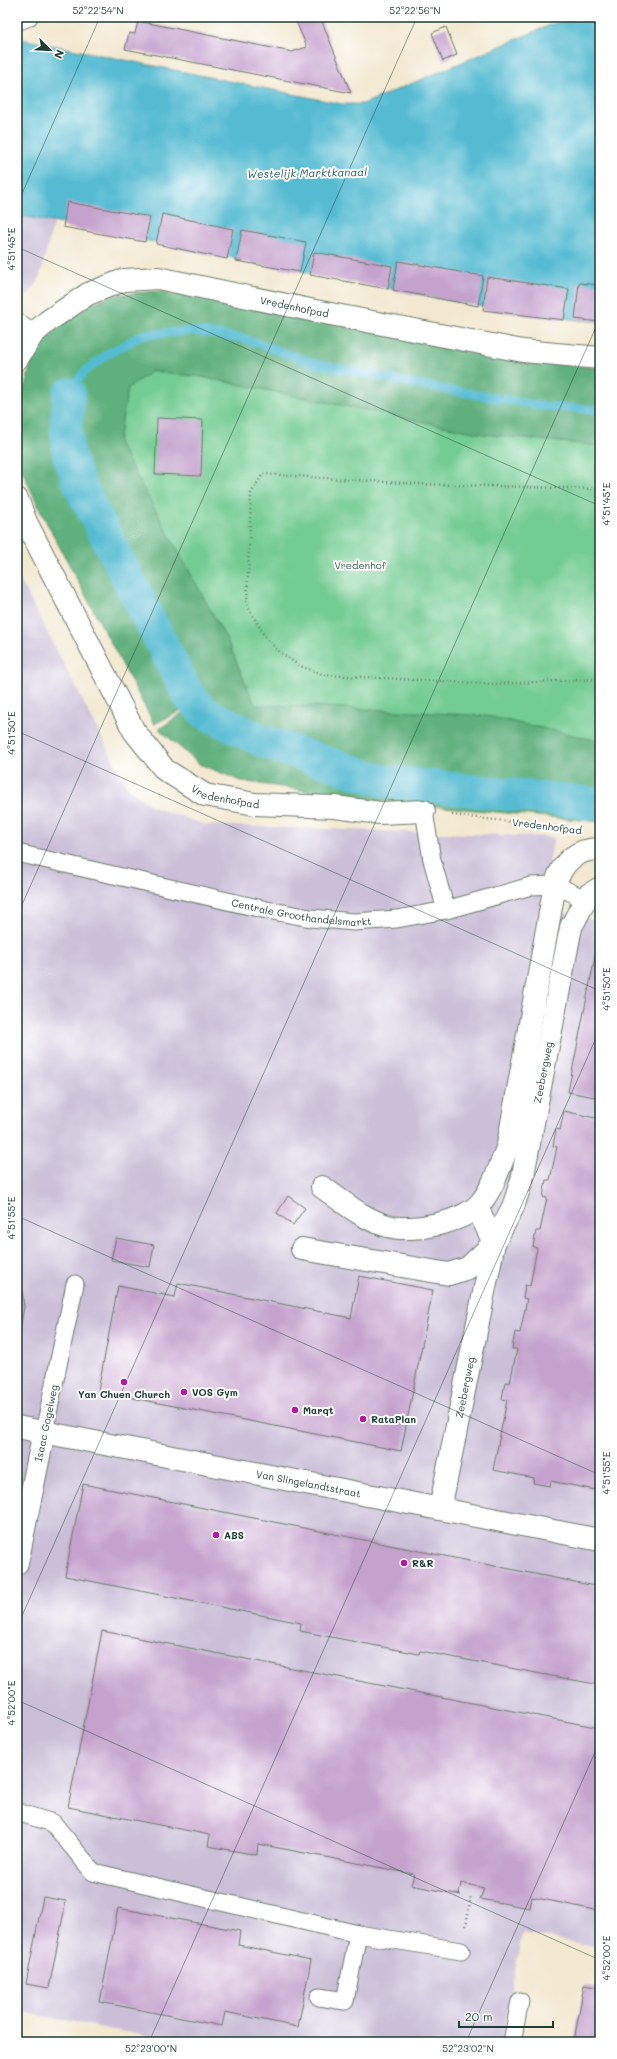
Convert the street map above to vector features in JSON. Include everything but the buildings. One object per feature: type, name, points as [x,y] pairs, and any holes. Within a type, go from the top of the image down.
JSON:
[{"type":"street","name":"Vredenhofpad","points":[[17,360],[25,328],[48,320],[88,294],[124,280],[158,278],[315,311],[523,351],[600,358]]},
{"type":"street","name":"Vredenhofpad","points":[[17,499],[26,522],[134,731],[165,770],[205,795],[254,804],[335,807],[380,813],[424,811]]},
{"type":"street","points":[[322,1187],[370,1219],[388,1227],[414,1228],[429,1226],[463,1216],[483,1201],[508,1146],[557,879],[562,866],[574,857],[585,851],[600,849]]},
{"type":"street","name":"Zeebergweg","points":[[440,1509],[494,1243],[513,1207],[522,1180],[570,928],[592,894]]},
{"type":"street","points":[[477,1207],[494,1243]]},
{"type":"street","name":"Zeebergweg","points":[[302,1249],[449,1274],[468,1268],[494,1243]]},
{"type":"street","name":"Van Slingelandtstraat","points":[[17,1427],[600,1540]]},
{"type":"street","name":"Isaac Gogelweg","points":[[17,1563],[44,1432]]},
{"type":"lane","points":[[424,811],[432,860],[446,910]]},
{"type":"lane","name":"Centrale Groothandelsmarkt","points":[[17,853],[267,910],[311,918],[354,922],[390,919],[446,910],[557,879],[592,894]]},
{"type":"lane","name":"Isaac Gogelweg","points":[[44,1432],[75,1284]]},
{"type":"lane","points":[[17,1812],[53,1823],[93,1872],[358,1934],[461,1951]]},
{"type":"lane","points":[[319,1997],[345,2001],[358,1934]]},
{"type":"lane","points":[[512,2042],[520,2001]]},
{"type":"path","points":[[600,488],[418,484],[263,474],[251,493],[247,605],[264,635],[277,650],[298,665],[325,675],[494,684],[600,680]]},
{"type":"path","name":"Vredenhofpad","points":[[424,811],[569,829]]},
{"type":"path","points":[[461,1951],[471,1896]]},
{"type":"shaded area","points":[[17,215],[54,222],[38,283],[17,308]]},
{"type":"shaded area","points":[[17,574],[128,788],[153,807],[206,825],[554,837],[534,945],[560,912],[600,921],[600,1947],[522,1933],[502,2042],[176,2042],[17,2011]]},
{"type":"green space","points":[[160,291],[312,319],[495,358],[600,368],[600,446],[483,434],[202,377],[152,371],[128,388],[118,442],[227,640],[255,705],[311,706],[487,716],[600,741],[600,822],[359,799],[241,781],[199,764],[159,729],[195,704],[154,724],[41,512],[20,466],[19,435],[20,402],[32,361],[41,345],[57,328],[95,302],[113,295]]},
{"type":"green space","name":"Vredenhof","points":[[112,361],[600,414],[600,787],[230,712],[83,393]]},
{"type":"water","name":"Westelijk Marktkanaal","points":[[569,17],[600,17],[600,322],[569,319],[457,302],[17,215],[17,38],[342,104],[363,104]]},
{"type":"waterway","points":[[69,394],[83,373],[106,355],[142,335],[192,331],[242,338],[316,364],[415,384],[542,406],[600,410]]},
{"type":"waterway","points":[[69,394],[66,426],[68,453],[80,486],[189,696],[204,712],[264,742],[383,781],[600,804]]},
{"type":"place","name":"Yan Chuen Church","points":[[124,1382]]},
{"type":"place","name":"VOS Gym","points":[[184,1392]]},
{"type":"place","name":"Marqt","points":[[295,1410]]},
{"type":"place","name":"RataPlan","points":[[363,1419]]},
{"type":"place","name":"ABS","points":[[216,1535]]},
{"type":"place","name":"R&R","points":[[404,1563]]}]
